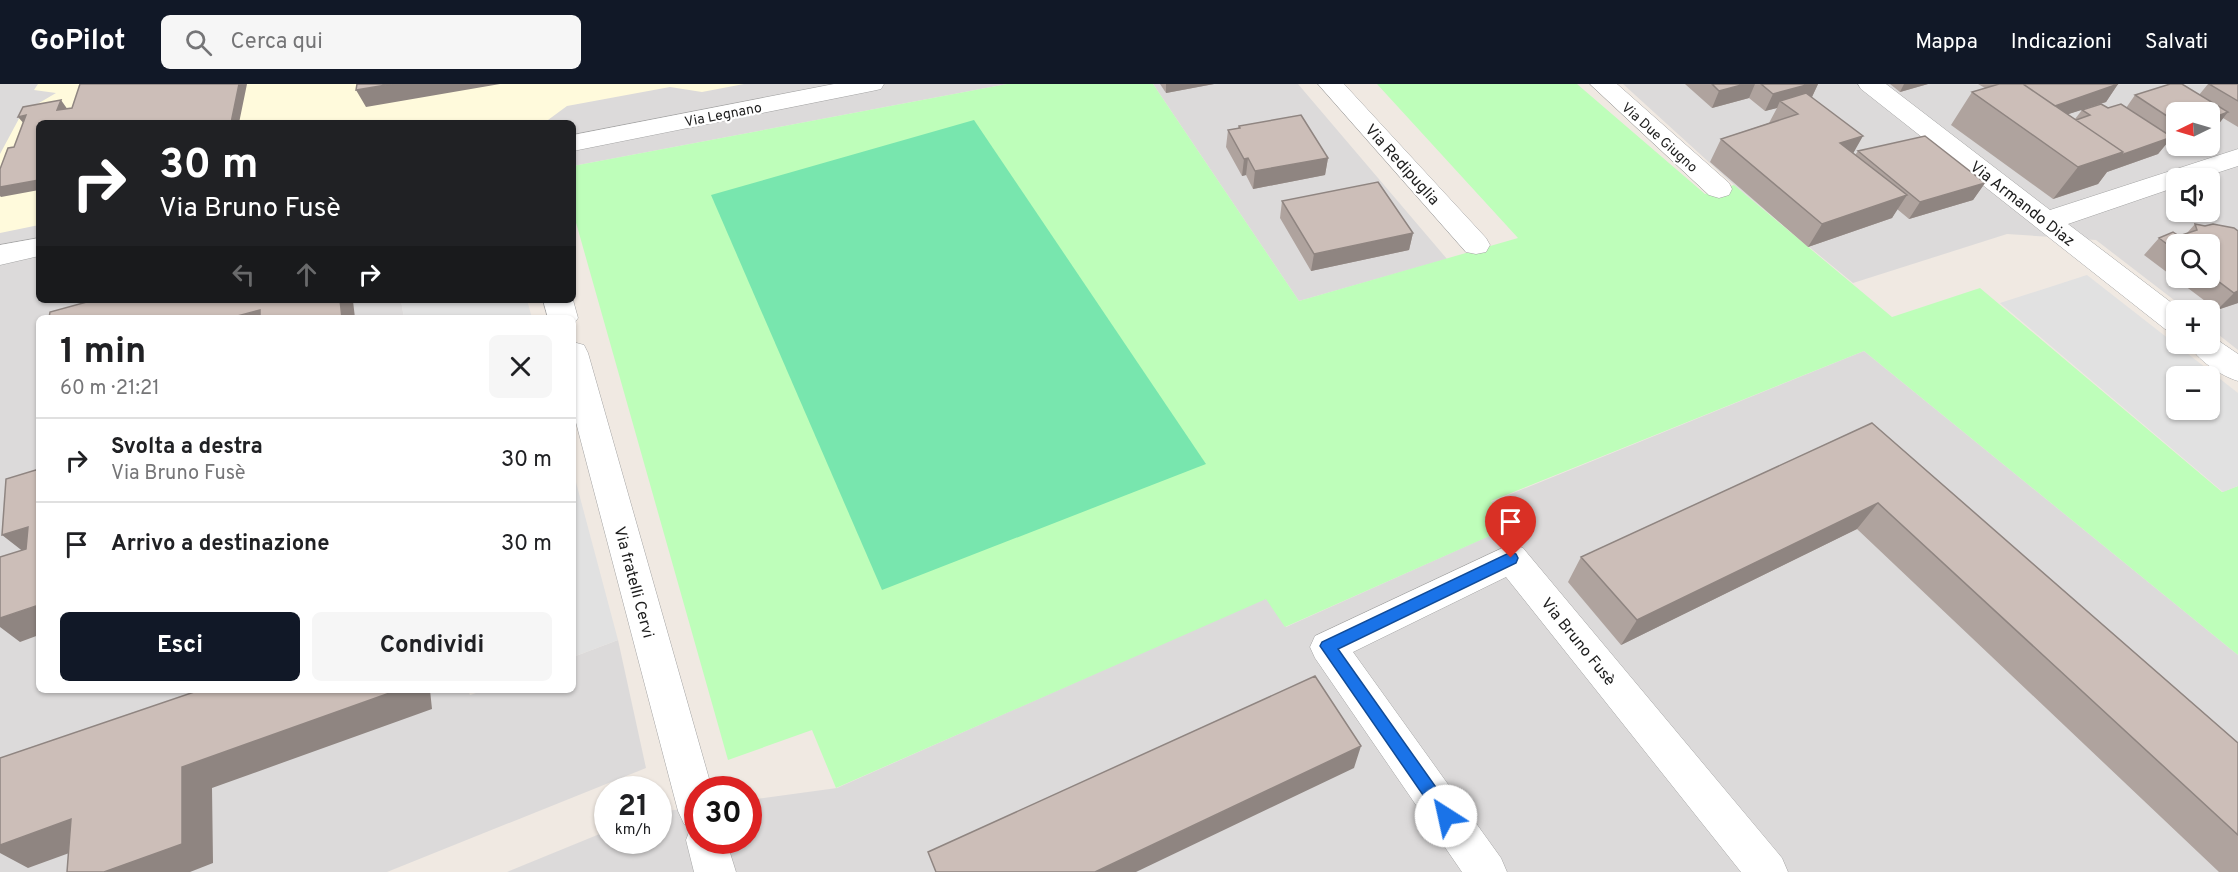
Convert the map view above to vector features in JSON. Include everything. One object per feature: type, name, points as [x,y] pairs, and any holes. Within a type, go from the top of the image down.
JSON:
[{"type":"street","name":"Via Legnano","points":[[576,142],[872,84]]},
{"type":"street","name":"Via Redipuglia","points":[[1330,84],[1476,245]]},
{"type":"street","name":"Via Due Giugno","points":[[1602,84],[1719,189]]},
{"type":"street","name":"Via Armando Diaz","points":[[1870,84],[2166,314]]},
{"type":"street","points":[[2047,221],[2238,157]]},
{"type":"street","points":[[0,255],[36,248]]},
{"type":"street","points":[[2217,354],[2238,370]]},
{"type":"street","name":"Via fratelli Cervi","points":[[576,364],[689,776]]},
{"type":"street","name":"Via Bruno Fusè","points":[[1486,872],[1328,646],[1511,558],[1767,872]]},
{"type":"street","points":[[710,854],[715,872]]},
{"type":"shaded area","points":[[0,84],[1007,84],[576,165],[576,120],[36,120],[36,303],[402,303],[404,315],[36,315],[36,693],[469,693],[470,695],[476,693],[576,693],[576,656],[618,640],[646,768],[626,776],[594,776],[594,789],[387,872],[0,872]]},
{"type":"shaded area","points":[[38,84],[744,84],[702,92],[670,87],[567,106],[548,120],[36,120],[36,226],[0,233],[0,154],[22,113],[56,93],[34,90]]},
{"type":"shaded area","points":[[1153,84],[1298,84],[1447,259],[1299,301]]},
{"type":"shaded area","points":[[1623,84],[2238,84],[2238,350],[2220,336],[2220,300],[2174,300],[2096,240],[2007,234],[1853,283],[1734,185]]},
{"type":"shaded area","points":[[2087,275],[2166,337],[2166,354],[2188,354],[2203,366],[2166,366],[2166,420],[2220,420],[2220,379],[2238,393],[2238,486],[2223,492],[2000,303]]},
{"type":"shaded area","points":[[402,303],[528,303],[531,315],[404,315]]},
{"type":"shaded area","points":[[1864,351],[2238,655],[2238,872],[507,872],[594,836],[594,854],[672,854],[672,810],[684,809],[684,854],[762,854],[762,798],[837,788],[1266,598],[1286,627],[1511,526],[1491,502]]},
{"type":"shaded area","points":[[576,482],[618,640],[576,656]]},
{"type":"green space","points":[[1007,84],[1153,84],[1299,301],[1518,238],[1377,84],[1577,84],[1705,194],[1734,185],[1892,317],[1980,288],[2222,492],[2238,486],[2238,655],[1864,351],[1491,501],[1512,526],[1285,627],[1266,599],[836,788],[812,730],[728,760],[576,223],[576,165]]},
{"type":"green space","points":[[974,120],[1206,464],[882,590],[711,195]]},
{"type":"building","points":[[80,84],[239,84],[232,120],[36,120],[36,181],[0,187],[0,169],[8,148],[14,147],[26,115],[18,117],[23,107],[61,100],[57,110],[72,108]]},
{"type":"building","points":[[357,84],[392,84],[356,90]]},
{"type":"building","points":[[1712,84],[1745,84],[1719,91]]},
{"type":"building","points":[[1761,84],[1810,84],[1773,94]]},
{"type":"building","points":[[1999,84],[2023,84],[2123,152],[2078,167],[1972,92]]},
{"type":"building","points":[[2023,84],[2118,84],[2055,106]]},
{"type":"building","points":[[2170,84],[2182,84],[2212,102],[2166,102],[2166,115],[2135,95]]},
{"type":"building","points":[[2209,84],[2238,84],[2238,101]]},
{"type":"building","points":[[1806,93],[1863,136],[1840,143],[1907,195],[1822,224],[1721,139],[1798,114],[1780,101]]},
{"type":"building","points":[[2101,104],[2108,108],[2121,104],[2166,133],[2166,139],[2121,155],[2123,152],[2076,120],[2090,115],[2082,110]]},
{"type":"building","points":[[2220,107],[2228,112],[2220,115]]},
{"type":"building","points":[[1301,115],[1328,158],[1255,171],[1248,158],[1244,159],[1228,130],[1240,128],[1239,126]]},
{"type":"building","points":[[1925,136],[1985,183],[1920,202],[1858,151]]},
{"type":"building","points":[[1378,182],[1413,233],[1314,254],[1282,201]]},
{"type":"building","points":[[2195,224],[2205,226],[2213,224],[2234,228],[2238,231],[2238,291],[2234,293],[2220,282],[2220,234],[2185,234],[2197,230]]},
{"type":"building","points":[[2166,235],[2166,243],[2159,238]]},
{"type":"building","points":[[83,303],[340,303],[342,315],[260,315],[260,310],[241,315],[50,315],[50,312]]},
{"type":"building","points":[[1872,423],[2238,743],[2238,835],[1878,503],[1637,620],[1581,557]]},
{"type":"building","points":[[36,470],[36,606],[0,618],[0,557],[26,549],[28,527],[2,535],[6,479]]},
{"type":"building","points":[[1315,676],[1361,746],[1095,872],[936,872],[928,852]]},
{"type":"building","points":[[191,693],[390,693],[182,767],[182,844],[104,872],[67,872],[71,819],[0,845],[0,758]]},
{"type":"route","points":[[1446,816],[1328,646],[1511,558]]}]
